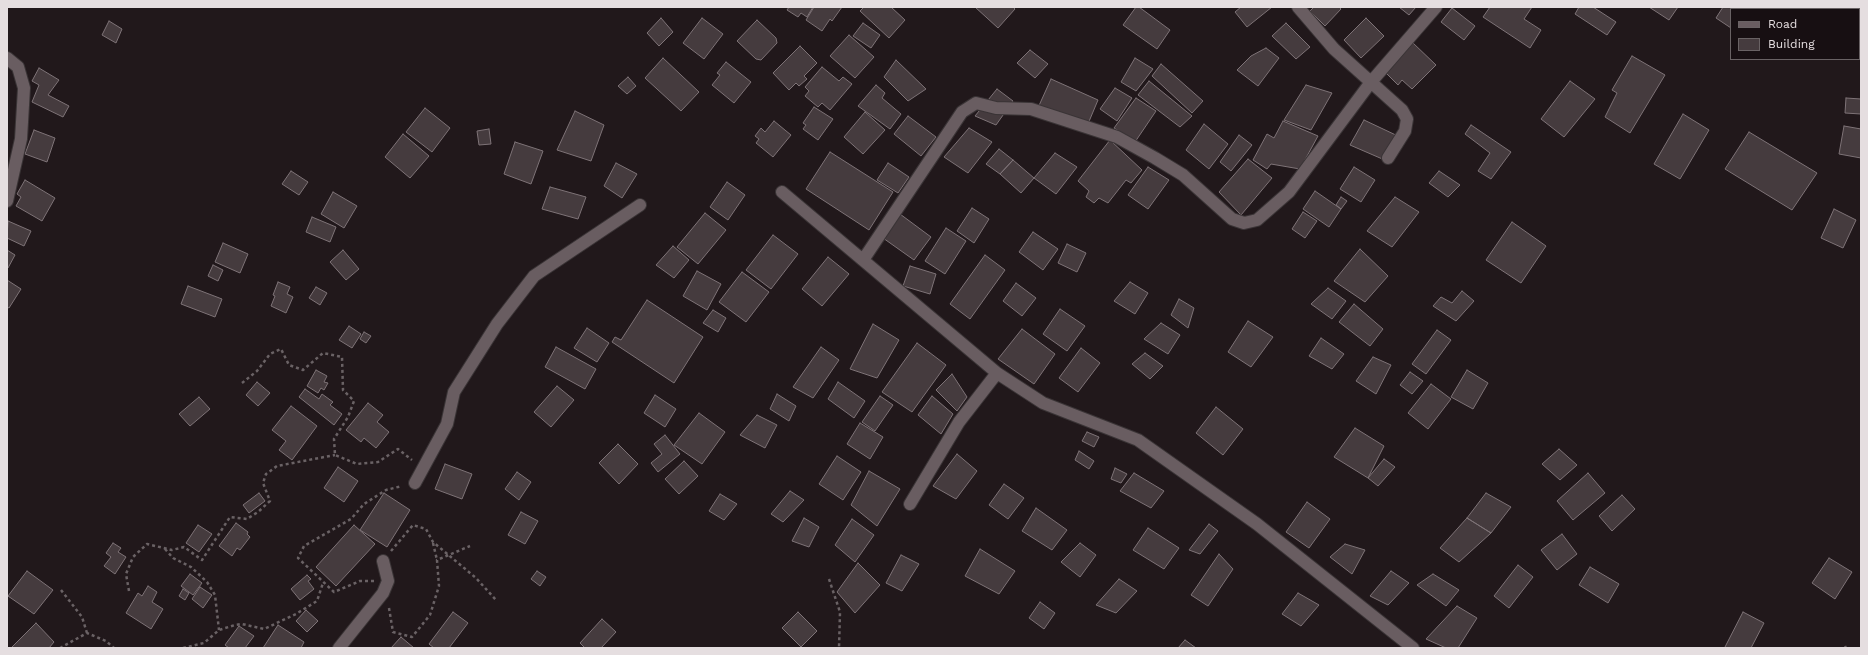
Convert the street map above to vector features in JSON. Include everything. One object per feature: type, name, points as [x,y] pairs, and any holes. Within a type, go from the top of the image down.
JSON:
[{"type":"street","points":[[1298,7],[1334,49],[1402,110],[1406,119],[1405,131],[1388,158]]},
{"type":"street","points":[[863,260],[962,112],[976,103],[996,108],[1031,109],[1117,137],[1183,175],[1232,219],[1244,223],[1257,220],[1289,192],[1371,82],[1436,7]]},
{"type":"street","points":[[7,58],[18,67],[24,88],[21,139],[7,201]]},
{"type":"street","points":[[782,192],[997,373],[1043,403],[1138,440],[1257,524],[1413,648]]},
{"type":"street","points":[[415,483],[447,424],[454,392],[496,324],[534,276],[640,205]]},
{"type":"street","points":[[910,504],[959,422],[997,373]]},
{"type":"street","points":[[339,648],[383,593],[388,581],[383,561]]},
{"type":"path","points":[[242,383],[257,371],[270,354],[281,349],[289,365],[303,370],[323,353],[342,357],[343,390],[354,401],[348,417],[334,439],[335,454]]},
{"type":"path","points":[[129,591],[126,574],[133,557],[147,544],[172,550],[184,547],[202,560],[230,517],[247,519],[258,512],[270,501],[263,484],[266,474],[278,466],[335,454],[357,464],[378,462],[398,449],[415,462]]},
{"type":"path","points":[[388,581],[360,581],[334,592],[298,558],[304,546],[351,519],[364,504],[386,490],[415,483]]},
{"type":"path","points":[[383,561],[413,525],[426,529],[433,542],[437,560],[439,586],[430,615],[412,637],[393,632],[390,610],[383,593]]},
{"type":"path","points":[[433,542],[476,578],[496,600]]},
{"type":"path","points":[[437,560],[470,546]]},
{"type":"path","points":[[164,548],[173,558],[191,567],[207,582],[215,595],[219,630]]},
{"type":"path","points":[[829,579],[840,612],[839,648]]},
{"type":"path","points":[[183,648],[204,643],[219,630],[242,624],[264,629],[296,614],[317,601],[323,583]]},
{"type":"path","points":[[61,590],[82,617],[87,633],[106,641],[114,648]]},
{"type":"path","points":[[60,648],[87,633]]},
{"type":"building","points":[[789,7],[813,7],[807,17],[801,13],[798,17],[787,10]]},
{"type":"building","points":[[814,7],[842,7],[832,21],[830,19],[822,31],[806,20]]},
{"type":"building","points":[[864,7],[891,7],[905,20],[889,38],[860,11]]},
{"type":"building","points":[[975,7],[1013,7],[1015,9],[998,28]]},
{"type":"building","points":[[1136,7],[1139,7],[1170,30],[1157,49],[1123,25]]},
{"type":"building","points":[[1241,7],[1272,7],[1247,27],[1235,12]]},
{"type":"building","points":[[1314,7],[1339,7],[1341,9],[1325,26],[1310,11]]},
{"type":"building","points":[[1399,7],[1416,7],[1409,15]]},
{"type":"building","points":[[1490,7],[1532,7],[1524,19],[1541,30],[1530,48],[1483,17]]},
{"type":"building","points":[[1579,7],[1593,7],[1616,22],[1607,35],[1575,14]]},
{"type":"building","points":[[1649,7],[1678,7],[1669,20]]},
{"type":"building","points":[[1723,7],[1750,7],[1730,8],[1730,27],[1716,18]]},
{"type":"building","points":[[1452,8],[1475,26],[1464,40],[1441,22]]},
{"type":"building","points":[[661,18],[673,32],[659,46],[647,33]]},
{"type":"building","points":[[702,18],[723,34],[704,59],[683,43]]},
{"type":"building","points":[[1366,18],[1384,36],[1361,58],[1344,40]]},
{"type":"building","points":[[757,20],[776,38],[777,43],[761,60],[756,59],[737,41]]},
{"type":"building","points":[[109,21],[122,29],[116,43],[102,35]]},
{"type":"building","points":[[863,23],[880,35],[871,48],[853,36]]},
{"type":"building","points":[[1286,23],[1310,47],[1296,59],[1272,36]]},
{"type":"building","points":[[849,35],[874,57],[855,78],[830,56]]},
{"type":"building","points":[[1413,43],[1436,65],[1412,89],[1402,80],[1398,85],[1385,72]]},
{"type":"building","points":[[800,46],[817,63],[804,76],[807,79],[799,86],[796,83],[789,90],[773,73]]},
{"type":"building","points":[[1266,48],[1279,58],[1258,86],[1237,70],[1251,56]]},
{"type":"building","points":[[1030,50],[1048,64],[1035,78],[1017,63]]},
{"type":"building","points":[[1632,56],[1665,75],[1630,133],[1605,117],[1617,93],[1612,90]]},
{"type":"building","points":[[663,58],[699,92],[681,111],[645,78]]},
{"type":"building","points":[[1135,58],[1153,69],[1136,91],[1121,82]]},
{"type":"building","points":[[896,60],[926,89],[908,101],[884,77]]},
{"type":"building","points":[[726,62],[751,82],[734,103],[712,85],[720,75],[717,73]]},
{"type":"building","points":[[1161,64],[1203,101],[1192,113],[1152,76]]},
{"type":"building","points":[[822,67],[839,81],[843,77],[852,84],[830,110],[822,103],[818,107],[805,96],[809,91],[805,87]]},
{"type":"building","points":[[39,68],[59,80],[48,95],[69,106],[63,117],[32,102],[39,85],[32,81]]},
{"type":"building","points":[[628,77],[636,86],[627,94],[618,86]]},
{"type":"building","points":[[1051,79],[1098,100],[1085,131],[1037,110]]},
{"type":"building","points":[[1149,81],[1192,116],[1180,127],[1138,95]]},
{"type":"building","points":[[1570,81],[1595,99],[1564,137],[1541,119]]},
{"type":"building","points":[[876,85],[885,93],[882,98],[901,114],[890,129],[858,106]]},
{"type":"building","points":[[1306,85],[1332,93],[1311,130],[1284,120]]},
{"type":"building","points":[[1115,88],[1132,98],[1117,121],[1100,109]]},
{"type":"building","points":[[997,89],[1013,101],[996,125],[975,116]]},
{"type":"building","points":[[1136,98],[1156,111],[1135,142],[1114,128]]},
{"type":"building","points":[[1846,98],[1861,99],[1861,114],[1845,113]]},
{"type":"building","points":[[814,107],[833,119],[818,140],[803,129],[806,125],[803,123]]},
{"type":"building","points":[[425,108],[450,128],[432,152],[406,132]]},
{"type":"building","points":[[575,111],[604,125],[591,161],[557,150]]},
{"type":"building","points":[[865,112],[885,130],[863,154],[844,137]]},
{"type":"building","points":[[1683,114],[1709,130],[1680,179],[1654,164]]},
{"type":"building","points":[[908,116],[936,137],[921,156],[894,134]]},
{"type":"building","points":[[1364,120],[1400,137],[1387,161],[1350,145]]},
{"type":"building","points":[[774,121],[791,135],[773,157],[756,143],[759,139],[755,136],[761,128],[765,132]]},
{"type":"building","points":[[1283,121],[1318,136],[1300,169],[1271,164],[1267,169],[1253,160],[1267,134],[1274,138]]},
{"type":"building","points":[[1204,124],[1228,144],[1209,169],[1186,150]]},
{"type":"building","points":[[1471,125],[1511,152],[1491,179],[1478,171],[1490,153],[1465,134]]},
{"type":"building","points":[[1844,126],[1861,129],[1861,158],[1839,154]]},
{"type":"building","points":[[969,128],[992,142],[968,173],[944,157]]},
{"type":"building","points":[[489,129],[491,144],[479,145],[477,131]]},
{"type":"building","points":[[34,130],[55,138],[47,162],[25,154]]},
{"type":"building","points":[[1749,132],[1817,173],[1792,210],[1725,169]]},
{"type":"building","points":[[403,134],[429,156],[410,178],[385,157]]},
{"type":"building","points":[[1239,135],[1252,145],[1231,171],[1220,162]]},
{"type":"building","points":[[1110,140],[1142,170],[1131,183],[1126,180],[1108,203],[1099,198],[1094,203],[1086,197],[1089,191],[1078,181]]},
{"type":"building","points":[[515,142],[543,151],[531,184],[504,174]]},
{"type":"building","points":[[999,149],[1013,160],[1000,174],[986,164]]},
{"type":"building","points":[[830,152],[893,192],[869,230],[806,189]]},
{"type":"building","points":[[1055,153],[1077,167],[1056,194],[1034,178]]},
{"type":"building","points":[[1248,159],[1272,178],[1241,215],[1219,192]]},
{"type":"building","points":[[1013,160],[1034,178],[1021,193],[1000,174]]},
{"type":"building","points":[[616,163],[637,174],[622,198],[604,186]]},
{"type":"building","points":[[888,163],[909,177],[898,193],[877,180]]},
{"type":"building","points":[[1148,167],[1169,180],[1148,209],[1128,195]]},
{"type":"building","points":[[1354,167],[1375,180],[1361,202],[1340,189]]},
{"type":"building","points":[[291,171],[308,182],[299,195],[282,184]]},
{"type":"building","points":[[1439,171],[1460,185],[1448,197],[1429,183]]},
{"type":"building","points":[[25,180],[55,198],[42,221],[16,206],[21,197],[17,194]]},
{"type":"building","points":[[727,182],[745,195],[728,220],[710,207]]},
{"type":"building","points":[[550,187],[586,197],[578,219],[542,209]]},
{"type":"building","points":[[1315,191],[1341,209],[1329,227],[1303,209]]},
{"type":"building","points":[[333,192],[357,206],[344,228],[321,214]]},
{"type":"building","points":[[1341,197],[1347,201],[1341,209],[1336,205]]},
{"type":"building","points":[[1395,197],[1419,212],[1392,247],[1367,231]]},
{"type":"building","points":[[972,208],[989,219],[974,243],[957,231]]},
{"type":"building","points":[[1834,209],[1856,220],[1843,248],[1821,238]]},
{"type":"building","points":[[1303,212],[1317,221],[1305,238],[1292,229]]},
{"type":"building","points":[[705,213],[726,230],[698,264],[677,247]]},
{"type":"building","points":[[900,214],[931,237],[914,260],[883,238]]},
{"type":"building","points":[[312,217],[336,227],[330,242],[306,232]]},
{"type":"building","points":[[8,221],[31,231],[24,246],[7,238]]},
{"type":"building","points":[[1512,222],[1546,246],[1521,283],[1486,260]]},
{"type":"building","points":[[946,228],[966,241],[945,274],[925,261]]},
{"type":"building","points":[[1033,232],[1058,249],[1043,270],[1019,252]]},
{"type":"building","points":[[773,235],[798,254],[771,289],[746,270]]},
{"type":"building","points":[[223,243],[248,254],[240,273],[215,262]]},
{"type":"building","points":[[1067,244],[1086,253],[1077,272],[1058,263]]},
{"type":"building","points":[[673,246],[689,260],[674,278],[656,265]]},
{"type":"building","points":[[1360,249],[1388,276],[1365,302],[1334,281]]},
{"type":"building","points":[[7,250],[15,255],[8,268],[7,267]]},
{"type":"building","points":[[343,250],[359,269],[346,280],[330,262]]},
{"type":"building","points":[[985,255],[1005,270],[970,319],[950,304]]},
{"type":"building","points":[[828,257],[849,274],[822,306],[802,289]]},
{"type":"building","points":[[213,265],[223,270],[218,281],[208,276]]},
{"type":"building","points":[[910,266],[936,274],[930,294],[903,286]]},
{"type":"building","points":[[697,271],[721,284],[707,310],[683,296]]},
{"type":"building","points":[[742,272],[769,292],[746,322],[719,302]]},
{"type":"building","points":[[7,280],[21,289],[9,308],[7,307]]},
{"type":"building","points":[[278,282],[290,287],[287,294],[293,297],[286,313],[271,306]]},
{"type":"building","points":[[1130,282],[1148,293],[1135,314],[1114,301]]},
{"type":"building","points":[[1016,283],[1036,298],[1022,316],[1003,301]]},
{"type":"building","points":[[188,286],[222,299],[215,317],[181,304]]},
{"type":"building","points":[[316,287],[327,293],[320,305],[309,298]]},
{"type":"building","points":[[1328,288],[1346,301],[1332,319],[1311,304]]},
{"type":"building","points":[[1462,291],[1474,301],[1456,321],[1433,306],[1441,297],[1452,303]]},
{"type":"building","points":[[1179,299],[1194,308],[1188,328],[1171,315]]},
{"type":"building","points":[[647,300],[703,337],[674,383],[612,342],[615,337],[621,340]]},
{"type":"building","points":[[1354,304],[1383,329],[1370,346],[1339,322]]},
{"type":"building","points":[[1060,309],[1085,326],[1067,351],[1043,334]]},
{"type":"building","points":[[713,310],[726,318],[718,332],[703,323]]},
{"type":"building","points":[[1248,321],[1273,337],[1251,367],[1228,352]]},
{"type":"building","points":[[1161,323],[1180,335],[1168,354],[1144,339]]},
{"type":"building","points":[[873,324],[899,340],[877,378],[850,369]]},
{"type":"building","points":[[349,326],[361,334],[352,348],[339,340]]},
{"type":"building","points":[[587,328],[609,343],[597,362],[574,348]]},
{"type":"building","points":[[1022,329],[1055,354],[1034,384],[998,359]]},
{"type":"building","points":[[1437,330],[1451,340],[1426,374],[1412,364]]},
{"type":"building","points":[[364,332],[371,336],[366,343],[360,339]]},
{"type":"building","points":[[1321,338],[1344,354],[1332,369],[1309,356]]},
{"type":"building","points":[[917,343],[946,365],[912,412],[882,392]]},
{"type":"building","points":[[556,347],[596,369],[585,389],[545,367]]},
{"type":"building","points":[[821,347],[839,360],[813,398],[793,387]]},
{"type":"building","points":[[1081,348],[1100,363],[1078,392],[1059,378]]},
{"type":"building","points":[[1145,353],[1163,366],[1150,379],[1132,364]]},
{"type":"building","points":[[1373,357],[1391,365],[1376,394],[1356,381]]},
{"type":"building","points":[[316,370],[327,376],[324,382],[328,383],[324,390],[321,388],[318,393],[307,386]]},
{"type":"building","points":[[1467,370],[1488,383],[1473,409],[1451,397]]},
{"type":"building","points":[[1410,372],[1423,381],[1412,394],[1400,385]]},
{"type":"building","points":[[952,374],[967,397],[957,411],[936,390]]},
{"type":"building","points":[[257,382],[270,393],[258,406],[246,395]]},
{"type":"building","points":[[838,382],[865,401],[854,418],[828,399]]},
{"type":"building","points":[[1431,384],[1451,399],[1428,429],[1408,413]]},
{"type":"building","points":[[557,386],[574,400],[551,427],[534,412]]},
{"type":"building","points":[[305,389],[319,399],[322,394],[333,402],[330,405],[342,414],[334,425],[299,397]]},
{"type":"building","points":[[777,394],[796,406],[789,421],[770,409]]},
{"type":"building","points":[[655,395],[676,409],[665,427],[644,413]]},
{"type":"building","points":[[880,396],[893,405],[875,431],[862,422]]},
{"type":"building","points":[[932,396],[953,414],[941,434],[918,415]]},
{"type":"building","points":[[199,397],[210,409],[190,426],[179,414]]},
{"type":"building","points":[[368,403],[383,415],[377,422],[389,432],[376,448],[364,438],[361,442],[346,430]]},
{"type":"building","points":[[291,406],[317,426],[292,460],[279,450],[286,441],[272,430]]},
{"type":"building","points":[[1216,407],[1243,429],[1223,455],[1196,433]]},
{"type":"building","points":[[699,413],[725,432],[702,464],[674,445]]},
{"type":"building","points":[[757,415],[777,425],[765,448],[740,435]]},
{"type":"building","points":[[860,423],[883,437],[870,459],[847,444]]},
{"type":"building","points":[[1355,428],[1384,446],[1368,478],[1334,457]]},
{"type":"building","points":[[1087,432],[1099,437],[1094,447],[1082,441]]},
{"type":"building","points":[[665,435],[680,454],[658,472],[651,463],[662,454],[654,444]]},
{"type":"building","points":[[618,444],[638,464],[619,484],[599,463]]},
{"type":"building","points":[[1559,449],[1577,465],[1560,480],[1542,464]]},
{"type":"building","points":[[1079,451],[1094,461],[1089,469],[1075,460]]},
{"type":"building","points":[[957,454],[977,471],[956,499],[933,486]]},
{"type":"building","points":[[837,456],[861,472],[843,500],[819,484]]},
{"type":"building","points":[[1384,459],[1395,467],[1378,486],[1368,478]]},
{"type":"building","points":[[684,461],[698,476],[679,494],[665,479]]},
{"type":"building","points":[[445,464],[472,474],[462,499],[435,489]]},
{"type":"building","points":[[338,467],[358,481],[344,502],[324,488]]},
{"type":"building","points":[[1115,468],[1127,474],[1121,483],[1111,479]]},
{"type":"building","points":[[869,471],[900,489],[877,526],[851,505]]},
{"type":"building","points":[[517,472],[531,482],[519,500],[505,489]]},
{"type":"building","points":[[1134,473],[1164,491],[1151,508],[1120,491]]},
{"type":"building","points":[[1588,473],[1605,493],[1573,520],[1557,501]]},
{"type":"building","points":[[1004,484],[1024,498],[1008,519],[989,505]]},
{"type":"building","points":[[790,491],[804,500],[783,522],[771,514]]},
{"type":"building","points":[[259,493],[265,501],[249,513],[243,505]]},
{"type":"building","points":[[384,493],[410,510],[387,547],[360,530]]},
{"type":"building","points":[[1486,493],[1511,507],[1491,533],[1467,518]]},
{"type":"building","points":[[720,494],[737,504],[724,520],[709,511]]},
{"type":"building","points":[[1622,495],[1635,509],[1612,531],[1599,516]]},
{"type":"building","points":[[1307,502],[1330,519],[1309,548],[1286,532]]},
{"type":"building","points":[[1036,508],[1067,530],[1052,550],[1022,531]]},
{"type":"building","points":[[521,512],[538,521],[525,544],[508,535]]},
{"type":"building","points":[[804,518],[819,527],[809,547],[792,541]]},
{"type":"building","points":[[1467,518],[1491,533],[1459,562],[1440,548]]},
{"type":"building","points":[[852,519],[874,535],[855,562],[835,545]]},
{"type":"building","points":[[236,523],[248,532],[247,534],[250,537],[240,550],[237,548],[232,556],[219,546]]},
{"type":"building","points":[[1209,524],[1218,531],[1200,554],[1189,550]]},
{"type":"building","points":[[198,525],[212,534],[199,552],[186,543]]},
{"type":"building","points":[[354,525],[375,544],[336,586],[316,567]]},
{"type":"building","points":[[1148,528],[1179,548],[1164,569],[1133,550]]},
{"type":"building","points":[[1562,534],[1577,554],[1557,570],[1541,550]]},
{"type":"building","points":[[113,543],[121,548],[118,552],[126,557],[115,574],[104,566],[111,557],[106,553]]},
{"type":"building","points":[[1080,543],[1096,555],[1080,577],[1061,562]]},
{"type":"building","points":[[1345,544],[1365,550],[1352,574],[1330,557]]},
{"type":"building","points":[[980,549],[1015,571],[999,594],[965,576]]},
{"type":"building","points":[[1219,554],[1233,569],[1208,606],[1191,595]]},
{"type":"building","points":[[901,555],[919,564],[902,591],[886,583]]},
{"type":"building","points":[[1829,558],[1852,572],[1835,599],[1812,583]]},
{"type":"building","points":[[858,563],[880,585],[855,613],[837,592]]},
{"type":"building","points":[[1518,565],[1533,577],[1509,608],[1494,596]]},
{"type":"building","points":[[1590,567],[1619,584],[1608,603],[1579,585]]},
{"type":"building","points":[[27,571],[53,590],[34,614],[8,596]]},
{"type":"building","points":[[537,571],[546,577],[540,586],[531,579]]},
{"type":"building","points":[[1391,571],[1409,583],[1388,605],[1370,596]]},
{"type":"building","points":[[190,574],[202,583],[193,595],[181,586]]},
{"type":"building","points":[[1433,574],[1459,590],[1446,606],[1417,585]]},
{"type":"building","points":[[307,575],[311,579],[308,581],[314,589],[300,600],[291,589]]},
{"type":"building","points":[[1119,579],[1137,591],[1116,613],[1096,605]]},
{"type":"building","points":[[148,586],[157,592],[152,602],[163,609],[151,629],[126,613],[138,593],[142,596]]},
{"type":"building","points":[[200,587],[212,595],[203,608],[192,599]]},
{"type":"building","points":[[183,589],[189,593],[185,600],[179,596]]},
{"type":"building","points":[[1298,593],[1319,605],[1301,626],[1282,614]]},
{"type":"building","points":[[1040,602],[1055,613],[1044,629],[1029,618]]},
{"type":"building","points":[[1457,606],[1477,618],[1458,648],[1446,648],[1426,639]]},
{"type":"building","points":[[306,610],[318,621],[307,632],[296,621]]},
{"type":"building","points":[[453,612],[468,623],[449,648],[434,648],[429,644]]},
{"type":"building","points":[[798,612],[817,631],[801,647],[782,628]]},
{"type":"building","points":[[1743,612],[1764,623],[1751,648],[1727,648],[1725,647]]},
{"type":"building","points":[[602,619],[616,632],[601,648],[585,648],[580,643]]},
{"type":"building","points":[[36,623],[54,642],[49,648],[11,648]]},
{"type":"building","points":[[278,625],[304,642],[301,648],[263,648]]},
{"type":"building","points":[[239,626],[254,636],[245,648],[229,648],[225,645]]},
{"type":"building","points":[[401,637],[414,648],[391,648]]},
{"type":"building","points":[[1185,640],[1196,648],[1178,648]]}]
